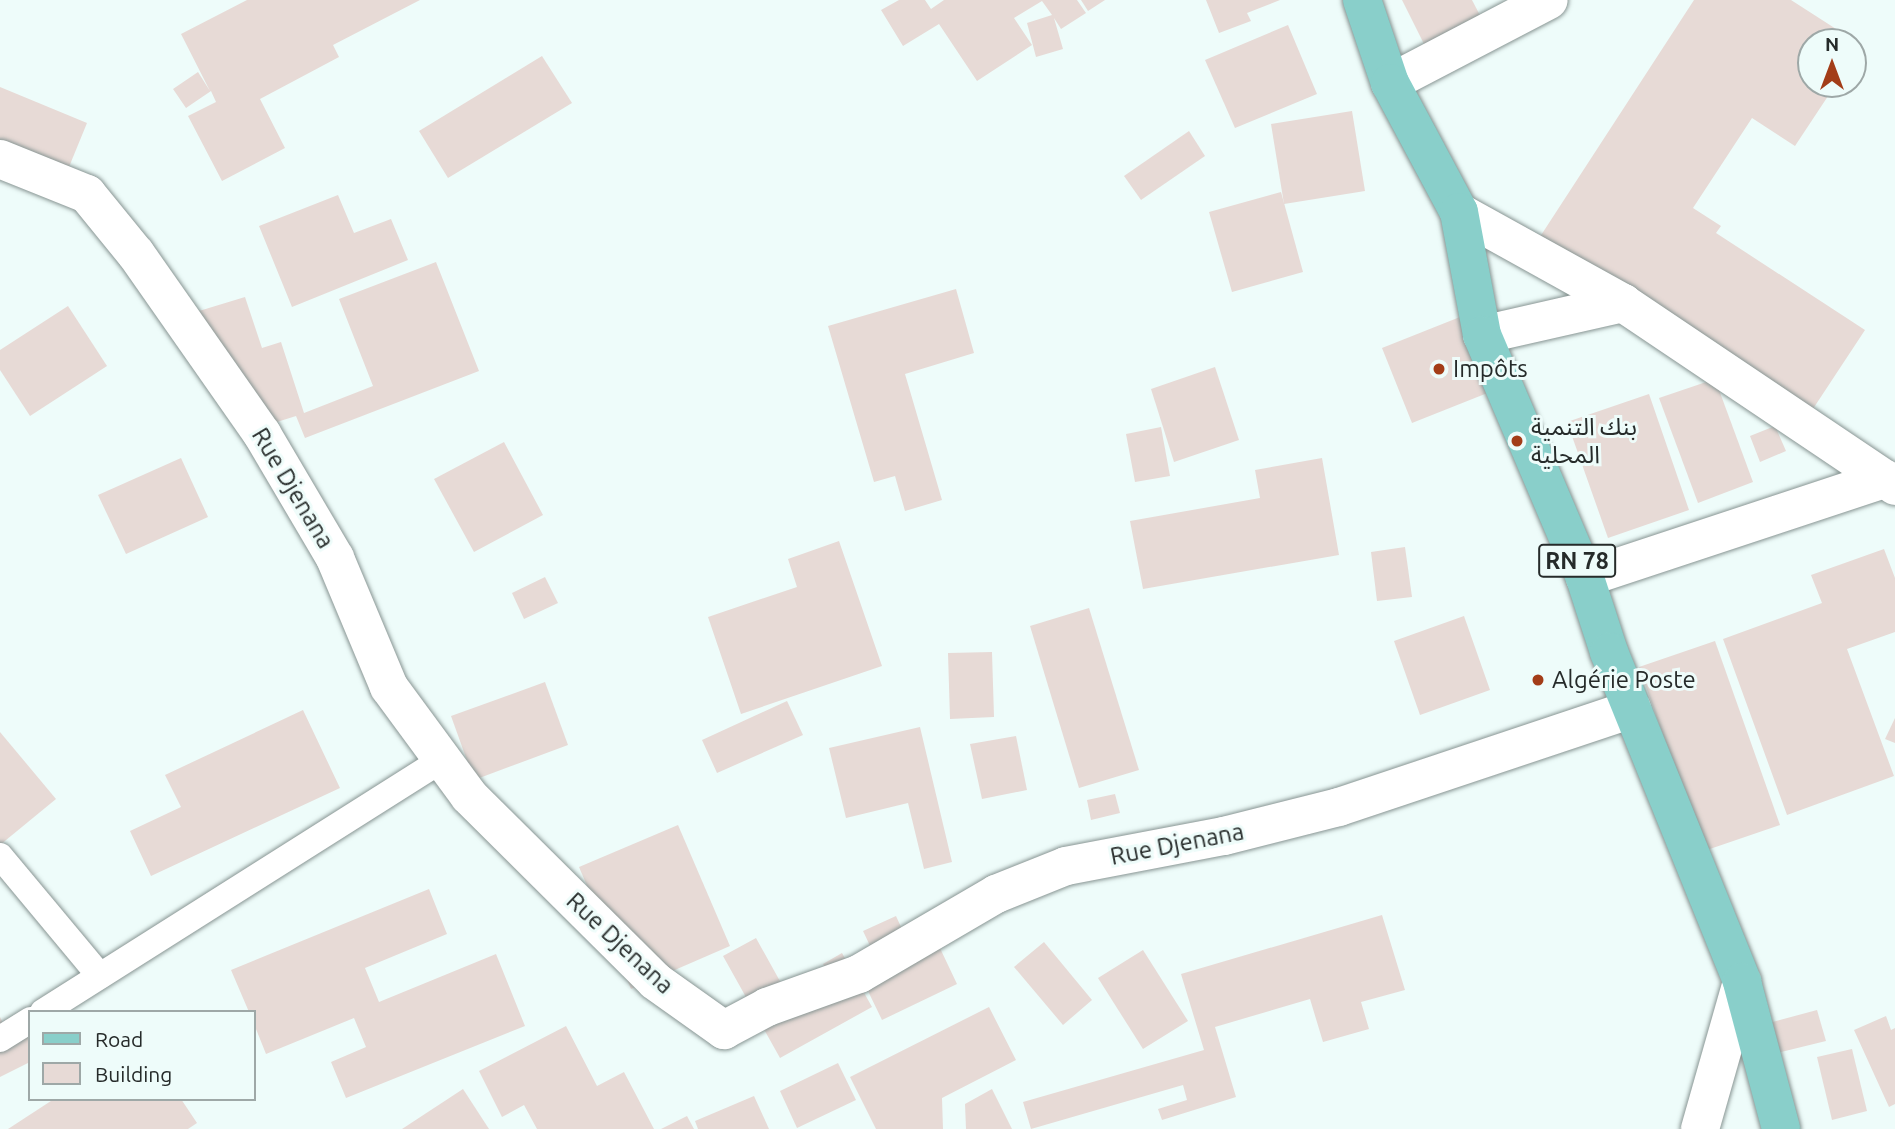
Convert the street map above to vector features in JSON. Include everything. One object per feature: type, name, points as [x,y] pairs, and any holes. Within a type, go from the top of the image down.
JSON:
[{"type":"main road","name":"RN 78","points":[[1362,0],[1390,83],[1460,212],[1482,335],[1585,578],[1632,709],[1742,982],[1781,1129]]},
{"type":"street","points":[[1390,83],[1549,0]]},
{"type":"street","name":"Rue Djenana","points":[[0,159],[87,194],[136,254],[261,434],[335,558],[389,687],[469,796],[654,981],[724,1030],[767,1007],[859,974],[996,894],[1066,866],[1224,836],[1339,807],[1632,709]]},
{"type":"street","points":[[1460,212],[1623,303],[1890,482]]},
{"type":"street","points":[[1482,335],[1623,303]]},
{"type":"street","points":[[1585,578],[1890,482]]},
{"type":"street","points":[[1700,1129],[1742,982]]},
{"type":"lane","points":[[46,1010],[442,760]]},
{"type":"lane","points":[[0,856],[100,976]]},
{"type":"lane","points":[[0,1039],[28,1021]]},
{"type":"building","points":[[247,0],[420,0],[333,45],[339,57],[260,99],[285,148],[222,181],[188,116],[216,102],[211,91],[186,108],[173,89],[198,72],[210,91],[181,34]]},
{"type":"building","points":[[899,0],[925,0],[931,9],[944,0],[1077,0],[1086,13],[1061,29],[1054,18],[1063,49],[1036,57],[1027,23],[1052,15],[1042,1],[1014,18],[1032,45],[977,81],[939,24],[903,46],[881,10]]},
{"type":"building","points":[[1081,0],[1105,0],[1088,11]]},
{"type":"building","points":[[1206,0],[1280,0],[1247,13],[1251,21],[1219,33]]},
{"type":"building","points":[[1402,0],[1472,0],[1484,23],[1427,50]]},
{"type":"building","points":[[1694,0],[1791,0],[1835,28],[1797,28],[1797,98],[1827,98],[1795,146],[1752,118],[1693,208],[1721,226],[1716,233],[1865,330],[1805,421],[1534,246]]},
{"type":"building","points":[[1288,25],[1317,94],[1235,128],[1205,60]]},
{"type":"building","points":[[542,56],[572,103],[448,178],[419,131]]},
{"type":"building","points":[[0,87],[87,123],[62,184],[0,159]]},
{"type":"building","points":[[1352,111],[1365,191],[1284,204],[1271,124]]},
{"type":"building","points":[[1189,131],[1205,156],[1141,200],[1124,176]]},
{"type":"building","points":[[1281,192],[1303,272],[1232,292],[1209,212]]},
{"type":"building","points":[[338,195],[354,233],[391,219],[408,260],[292,307],[259,226]]},
{"type":"building","points":[[436,262],[479,371],[305,438],[296,416],[239,434],[199,311],[245,297],[262,348],[281,342],[304,413],[373,386],[339,299]]},
{"type":"building","points":[[956,289],[974,353],[905,374],[942,500],[905,511],[895,476],[874,482],[828,326]]},
{"type":"building","points":[[68,306],[107,366],[30,416],[0,370],[0,350]]},
{"type":"building","name":"Impôts","points":[[1465,315],[1495,390],[1412,423],[1382,348]]},
{"type":"building","points":[[1215,367],[1239,440],[1174,462],[1151,389]]},
{"type":"building","points":[[1715,379],[1753,482],[1698,503],[1659,398]]},
{"type":"building","points":[[1649,394],[1689,510],[1608,538],[1567,422]]},
{"type":"building","points":[[1775,426],[1786,451],[1760,462],[1750,436]]},
{"type":"building","points":[[1161,427],[1170,476],[1135,482],[1126,434]]},
{"type":"building","points":[[504,442],[543,515],[474,552],[434,479]]},
{"type":"building","points":[[181,458],[208,517],[126,554],[98,495]]},
{"type":"building","points":[[1322,458],[1339,555],[1143,589],[1130,521],[1260,498],[1255,470]]},
{"type":"building","points":[[839,541],[882,666],[741,714],[708,617],[797,587],[788,559]]},
{"type":"building","points":[[1405,547],[1412,597],[1377,601],[1371,552]]},
{"type":"building","points":[[1884,549],[1895,578],[1895,632],[1847,649],[1894,776],[1787,815],[1723,639],[1822,603],[1811,575]]},
{"type":"building","points":[[545,577],[558,603],[524,619],[512,593]]},
{"type":"building","points":[[1089,608],[1139,770],[1079,788],[1030,626]]},
{"type":"building","points":[[1464,616],[1490,690],[1420,715],[1394,641]]},
{"type":"building","points":[[1715,641],[1780,825],[1704,851],[1639,667]]},
{"type":"building","points":[[992,652],[994,717],[950,719],[948,653]]},
{"type":"building","points":[[545,682],[568,745],[474,780],[451,716]]},
{"type":"building","points":[[787,701],[803,735],[717,773],[702,740]]},
{"type":"building","points":[[303,710],[340,788],[151,876],[130,831],[181,807],[165,775]]},
{"type":"building","points":[[1895,718],[1895,743],[1885,739]]},
{"type":"building","points":[[920,727],[952,862],[924,869],[908,803],[846,818],[829,748]]},
{"type":"building","points":[[0,732],[56,799],[0,845]]},
{"type":"building","points":[[1016,736],[1027,790],[982,799],[970,744]]},
{"type":"building","points":[[1115,794],[1120,813],[1091,820],[1087,800]]},
{"type":"building","points":[[678,825],[730,946],[631,989],[579,867]]},
{"type":"building","points":[[429,889],[447,934],[365,968],[379,1002],[496,954],[525,1026],[346,1098],[331,1062],[366,1047],[354,1018],[266,1054],[256,1029],[256,1010],[248,1010],[231,970]]},
{"type":"building","points":[[1382,915],[1405,990],[1361,1002],[1369,1029],[1323,1042],[1310,999],[1215,1027],[1236,1097],[1162,1120],[1158,1109],[1187,1100],[1183,1085],[1031,1129],[1023,1102],[1204,1050],[1181,974]]},
{"type":"building","points":[[896,916],[906,938],[930,927],[957,984],[882,1020],[852,958],[872,950],[863,931]]},
{"type":"building","points":[[756,938],[796,1010],[836,987],[823,964],[842,953],[872,1007],[780,1058],[723,956]]},
{"type":"building","points":[[1044,942],[1092,1000],[1063,1025],[1014,967]]},
{"type":"building","points":[[1143,950],[1188,1021],[1143,1049],[1098,978]]},
{"type":"building","points":[[989,1007],[1016,1060],[942,1098],[943,1129],[876,1129],[850,1077]]},
{"type":"building","points":[[1817,1010],[1826,1041],[1773,1054],[1765,1024]]},
{"type":"building","points":[[1886,1016],[1891,1030],[1895,1028],[1895,1104],[1889,1107],[1854,1030]]},
{"type":"building","points":[[0,1017],[7,1031],[28,1021],[28,1063],[0,1077]]},
{"type":"building","points":[[566,1026],[597,1086],[624,1072],[654,1129],[537,1129],[524,1105],[502,1117],[479,1071]]},
{"type":"building","points":[[1852,1049],[1867,1111],[1832,1120],[1817,1057]]},
{"type":"building","points":[[838,1063],[856,1100],[797,1128],[780,1091]]},
{"type":"building","points":[[463,1089],[489,1129],[402,1129]]},
{"type":"building","points":[[992,1089],[1012,1129],[966,1129],[965,1104]]},
{"type":"building","points":[[754,1096],[769,1129],[698,1129],[695,1121]]},
{"type":"building","points":[[51,1101],[182,1101],[197,1123],[188,1129],[8,1129]]},
{"type":"building","points":[[687,1116],[694,1129],[661,1129]]},
{"type":"place","name":"Impôts","points":[[1439,369]]},
{"type":"place","name":"بنك التنمية المحلية","points":[[1517,441]]},
{"type":"place","name":"Algérie Poste","points":[[1538,680]]}]
